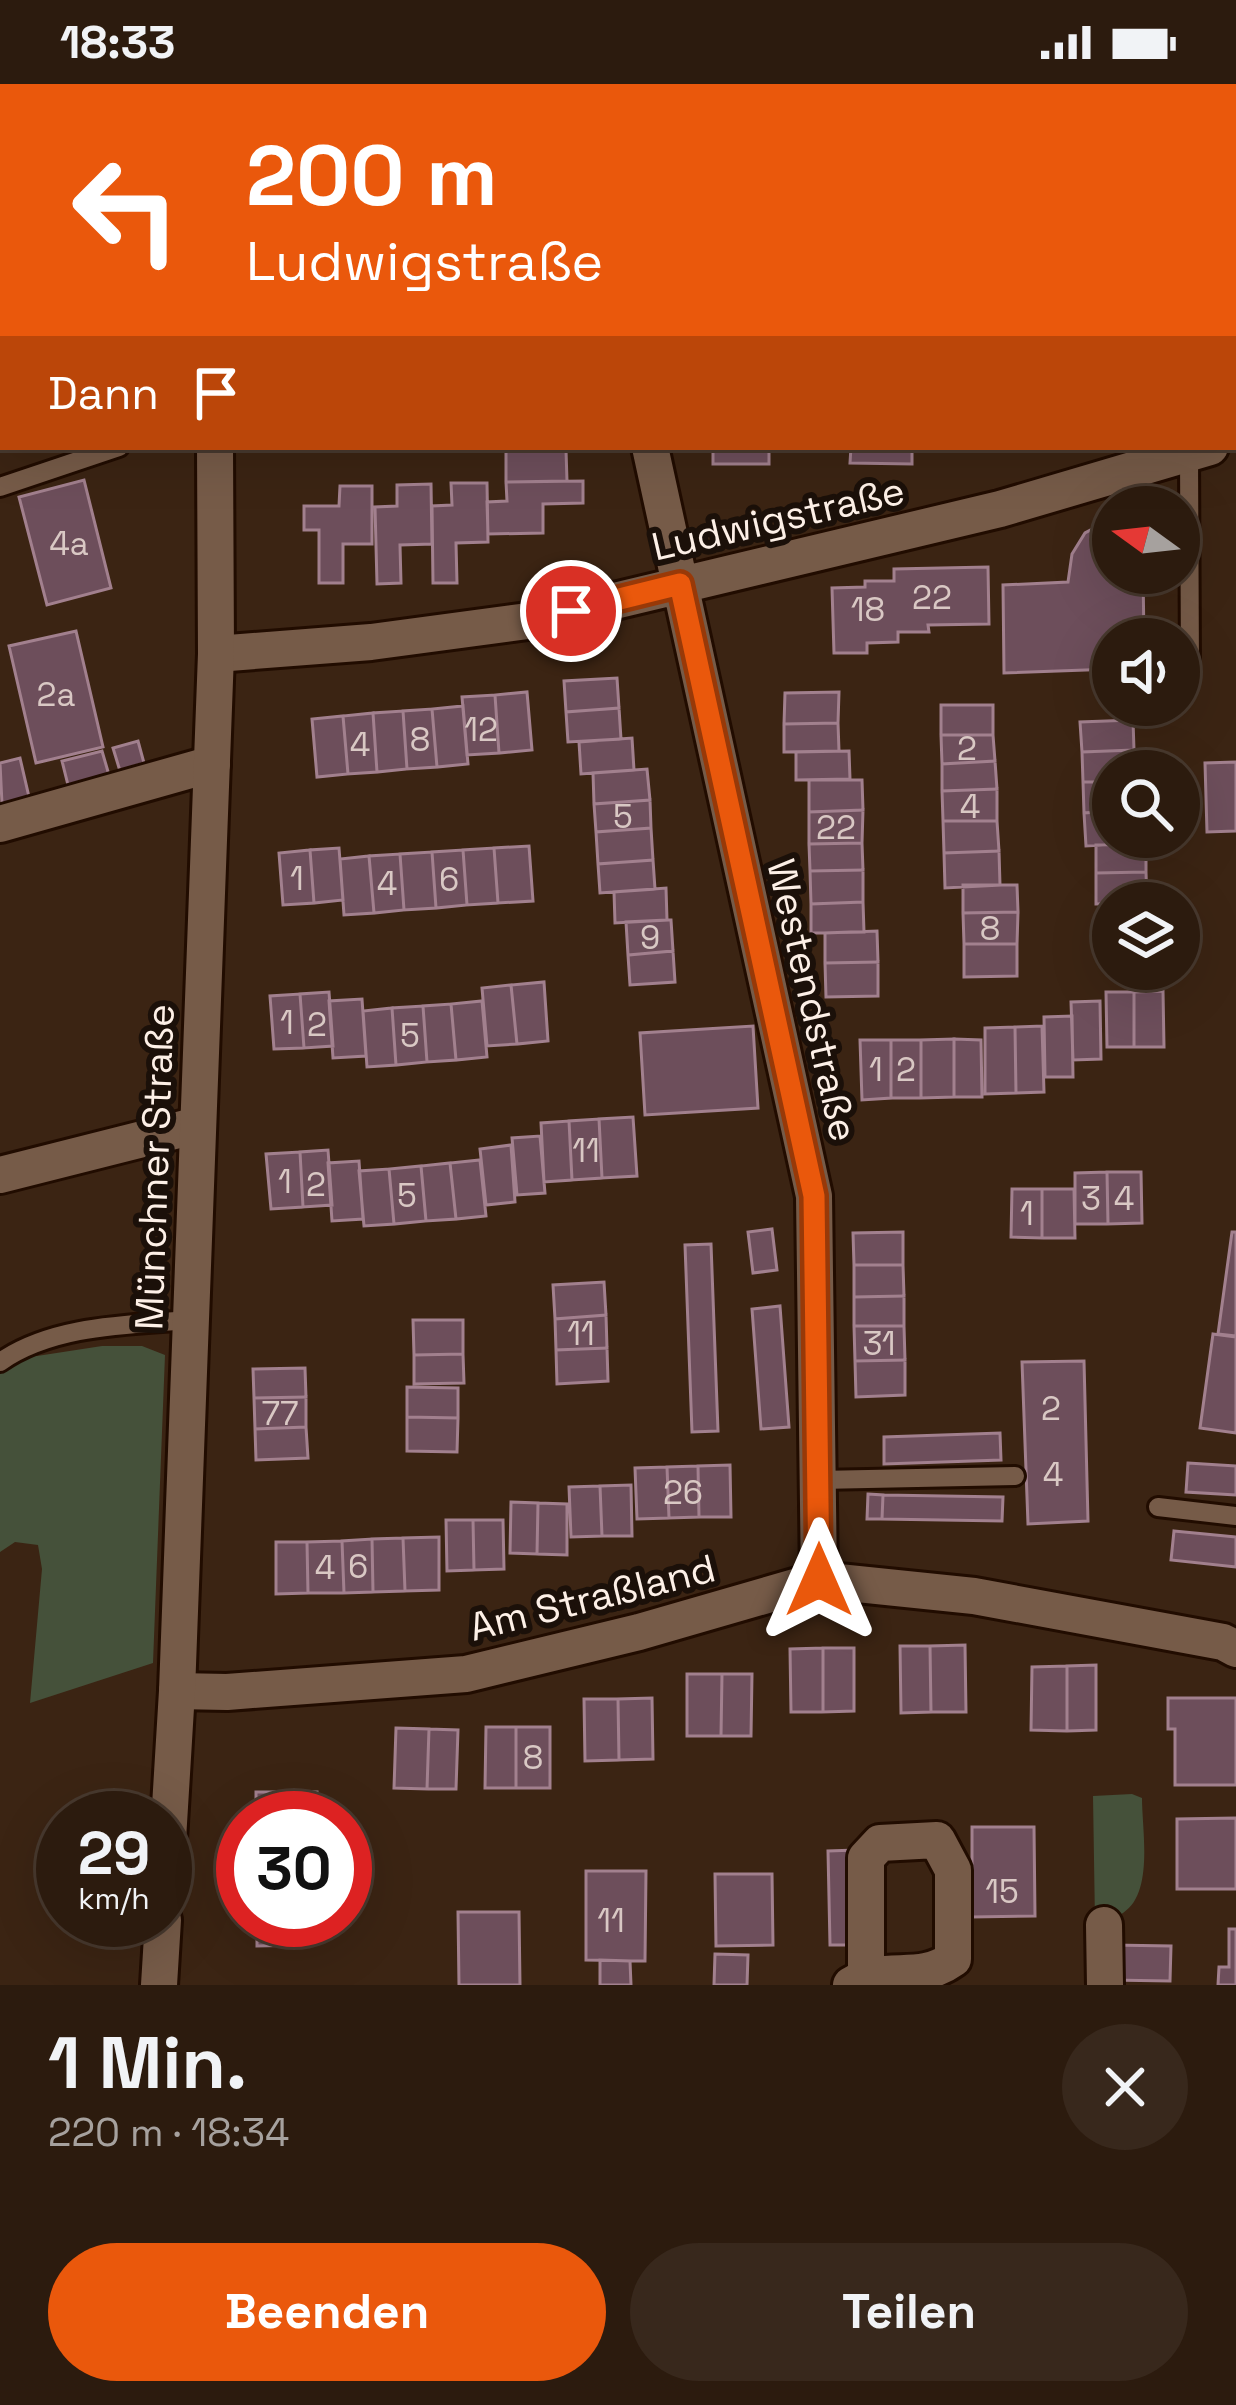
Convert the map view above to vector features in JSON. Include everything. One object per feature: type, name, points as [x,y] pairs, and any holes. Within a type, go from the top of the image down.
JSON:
[{"type":"street","name":"Münchner Straße","points":[[171,1791],[216,654],[215,450]]},
{"type":"street","name":"Westendstraße","points":[[651,450],[814,1196],[819,1580]]},
{"type":"street","name":"Ludwigstraße","points":[[216,654],[371,642],[535,620],[1000,508],[1199,450]]},
{"type":"street","points":[[0,824],[212,764]]},
{"type":"street","points":[[0,1174],[197,1125]]},
{"type":"street","name":"Am Straßland","points":[[177,1691],[227,1692],[466,1674],[819,1580],[974,1595],[1223,1642],[1236,1649]]},
{"type":"street","points":[[1104,1925],[1105,1985]]},
{"type":"street","points":[[159,1985],[161,1947]]},
{"type":"lane","points":[[0,487],[109,450]]},
{"type":"lane","points":[[1192,618],[1199,450]]},
{"type":"lane","points":[[0,1362],[28,1342],[115,1326],[190,1320]]},
{"type":"lane","points":[[819,1480],[1015,1476]]},
{"type":"lane","points":[[1158,1507],[1236,1516]]},
{"type":"green space","points":[[102,1346],[142,1346],[165,1355],[153,1663],[30,1703],[42,1569],[38,1545],[15,1542],[0,1552],[0,1354],[37,1356]]},
{"type":"green space","points":[[1093,1796],[1142,1798],[1144,1860],[1139,1891],[1123,1913],[1095,1923]]},
{"type":"building","points":[[506,450],[566,450],[567,481],[506,482]]},
{"type":"building","points":[[713,450],[769,450],[769,464],[713,464]]},
{"type":"building","points":[[851,450],[912,450],[912,464],[850,463]]},
{"type":"building","points":[[84,480],[111,588],[47,605],[19,497]]},
{"type":"building","points":[[583,481],[583,503],[543,504],[543,533],[488,534],[487,502],[507,501],[506,482]]},
{"type":"building","points":[[451,483],[487,483],[488,542],[456,543],[457,583],[433,583],[432,506],[452,505]]},
{"type":"building","points":[[431,484],[432,544],[400,545],[401,583],[377,584],[375,507],[397,506],[397,485]]},
{"type":"building","points":[[340,486],[372,486],[372,544],[343,544],[343,583],[319,583],[319,530],[304,530],[304,506],[339,506]]},
{"type":"building","points":[[1092,529],[1092,594],[1143,594],[1144,618],[1092,618],[1092,670],[1004,673],[1003,585],[1068,582],[1072,554]]},
{"type":"building","points":[[988,567],[989,624],[928,625],[929,632],[898,632],[898,642],[867,643],[867,653],[834,653],[832,588],[894,581],[894,569]]},
{"type":"building","points":[[76,631],[103,747],[36,763],[9,646]]},
{"type":"building","points":[[617,678],[619,708],[566,712],[564,681]]},
{"type":"building","points":[[527,692],[532,750],[499,753],[495,695]]},
{"type":"building","points":[[839,692],[838,723],[784,724],[785,693]]},
{"type":"building","points":[[495,695],[499,753],[467,755],[462,697]]},
{"type":"building","points":[[941,705],[993,705],[993,735],[941,735]]},
{"type":"building","points":[[463,706],[468,764],[437,767],[432,709]]},
{"type":"building","points":[[619,708],[621,739],[568,742],[566,712]]},
{"type":"building","points":[[432,709],[437,767],[407,769],[403,711]]},
{"type":"building","points":[[403,711],[407,769],[377,772],[373,713]]},
{"type":"building","points":[[373,713],[377,772],[348,774],[343,716]]},
{"type":"building","points":[[343,716],[348,774],[317,777],[312,719]]},
{"type":"building","points":[[1080,722],[1133,726],[1134,750],[1082,752]]},
{"type":"building","points":[[838,723],[839,751],[784,752],[784,724]]},
{"type":"building","points":[[941,735],[993,735],[995,761],[942,764]]},
{"type":"building","points":[[632,738],[634,770],[581,774],[579,742]]},
{"type":"building","points":[[138,741],[144,763],[120,771],[113,748]]},
{"type":"building","points":[[102,751],[109,775],[68,785],[62,761]]},
{"type":"building","points":[[849,751],[850,779],[796,780],[796,752]]},
{"type":"building","points":[[1082,752],[1092,752],[1092,782],[1083,782]]},
{"type":"building","points":[[20,758],[29,797],[2,804],[0,763]]},
{"type":"building","points":[[995,761],[997,789],[942,791],[942,764]]},
{"type":"building","points":[[1236,762],[1236,831],[1207,832],[1205,763]]},
{"type":"building","points":[[647,769],[650,800],[594,804],[593,773]]},
{"type":"building","points":[[809,780],[862,780],[863,810],[809,812]]},
{"type":"building","points":[[1083,782],[1092,782],[1092,812],[1084,813]]},
{"type":"building","points":[[997,789],[997,821],[943,821],[942,791]]},
{"type":"building","points":[[650,800],[651,828],[596,832],[594,804]]},
{"type":"building","points":[[863,810],[862,843],[809,844],[809,812]]},
{"type":"building","points":[[1092,812],[1092,846],[1086,846],[1084,813]]},
{"type":"building","points":[[943,821],[997,821],[999,851],[944,853]]},
{"type":"building","points":[[651,828],[653,860],[598,864],[596,832]]},
{"type":"building","points":[[862,843],[863,870],[810,871],[809,844]]},
{"type":"building","points":[[529,846],[533,901],[498,903],[494,848]]},
{"type":"building","points":[[339,848],[343,900],[314,903],[310,850]]},
{"type":"building","points":[[494,848],[498,903],[467,905],[463,850]]},
{"type":"building","points":[[310,850],[314,903],[283,905],[279,853]]},
{"type":"building","points":[[463,850],[467,905],[436,908],[432,852]]},
{"type":"building","points":[[999,851],[1000,885],[945,888],[944,853]]},
{"type":"building","points":[[432,852],[436,908],[404,910],[400,854]]},
{"type":"building","points":[[400,854],[404,910],[374,913],[369,856]]},
{"type":"building","points":[[369,856],[374,913],[344,915],[340,859]]},
{"type":"building","points":[[1096,858],[1146,858],[1146,872],[1096,873]]},
{"type":"building","points":[[653,860],[655,889],[600,893],[598,864]]},
{"type":"building","points":[[863,870],[863,902],[811,904],[810,871]]},
{"type":"building","points":[[1146,872],[1146,882],[1096,882],[1096,873]]},
{"type":"building","points":[[963,885],[1017,885],[1018,912],[963,913]]},
{"type":"building","points":[[666,888],[667,920],[615,923],[614,892]]},
{"type":"building","points":[[863,902],[864,932],[811,933],[811,904]]},
{"type":"building","points":[[1018,912],[1017,944],[964,944],[963,913]]},
{"type":"building","points":[[671,920],[673,951],[628,955],[626,922]]},
{"type":"building","points":[[877,931],[878,962],[825,963],[825,933]]},
{"type":"building","points":[[964,944],[1017,944],[1017,976],[964,977]]},
{"type":"building","points":[[673,951],[675,982],[630,985],[628,955]]},
{"type":"building","points":[[878,962],[878,996],[826,997],[825,963]]},
{"type":"building","points":[[544,982],[548,1041],[517,1044],[511,985]]},
{"type":"building","points":[[511,985],[517,1044],[487,1046],[482,988]]},
{"type":"building","points":[[1163,991],[1164,1047],[1134,1047],[1134,992]]},
{"type":"building","points":[[329,992],[333,1046],[304,1048],[300,994]]},
{"type":"building","points":[[1106,992],[1134,992],[1134,1047],[1107,1047]]},
{"type":"building","points":[[300,994],[304,1048],[274,1049],[270,996]]},
{"type":"building","points":[[362,999],[366,1056],[333,1058],[329,1001]]},
{"type":"building","points":[[482,1001],[487,1057],[456,1060],[451,1004]]},
{"type":"building","points":[[1100,1001],[1101,1059],[1073,1060],[1071,1002]]},
{"type":"building","points":[[451,1004],[456,1060],[427,1062],[423,1006]]},
{"type":"building","points":[[423,1006],[427,1062],[396,1065],[392,1008]]},
{"type":"building","points":[[392,1008],[396,1065],[367,1067],[363,1011]]},
{"type":"building","points":[[1072,1016],[1073,1077],[1045,1077],[1044,1017]]},
{"type":"building","points":[[753,1026],[758,1108],[645,1115],[640,1033]]},
{"type":"building","points":[[1042,1026],[1044,1092],[1016,1093],[1015,1027]]},
{"type":"building","points":[[1015,1027],[1016,1093],[985,1094],[985,1028]]},
{"type":"building","points":[[954,1039],[954,1097],[921,1098],[921,1040]]},
{"type":"building","points":[[954,1039],[981,1040],[982,1097],[954,1097]]},
{"type":"building","points":[[860,1040],[891,1040],[891,1098],[862,1100]]},
{"type":"building","points":[[891,1040],[921,1040],[921,1098],[891,1098]]},
{"type":"building","points":[[633,1117],[637,1176],[602,1178],[599,1119]]},
{"type":"building","points":[[599,1119],[602,1178],[572,1180],[569,1121]]},
{"type":"building","points":[[569,1121],[572,1180],[544,1182],[541,1123]]},
{"type":"building","points":[[540,1136],[545,1193],[517,1195],[512,1138]]},
{"type":"building","points":[[511,1145],[515,1202],[486,1205],[480,1149]]},
{"type":"building","points":[[328,1150],[332,1205],[303,1207],[300,1152]]},
{"type":"building","points":[[300,1152],[303,1207],[271,1209],[266,1154]]},
{"type":"building","points":[[480,1160],[486,1216],[456,1219],[450,1163]]},
{"type":"building","points":[[359,1161],[363,1219],[332,1221],[328,1163]]},
{"type":"building","points":[[450,1163],[456,1219],[426,1221],[421,1166]]},
{"type":"building","points":[[421,1166],[426,1221],[394,1224],[389,1169]]},
{"type":"building","points":[[389,1169],[394,1224],[364,1226],[359,1171]]},
{"type":"building","points":[[1107,1172],[1108,1224],[1075,1224],[1075,1173]]},
{"type":"building","points":[[1107,1172],[1141,1172],[1142,1223],[1108,1224]]},
{"type":"building","points":[[1012,1189],[1042,1189],[1042,1238],[1011,1237]]},
{"type":"building","points":[[1042,1189],[1074,1189],[1075,1238],[1042,1238]]},
{"type":"building","points":[[772,1229],[777,1270],[753,1273],[748,1232]]},
{"type":"building","points":[[903,1232],[903,1265],[854,1265],[853,1233]]},
{"type":"building","points":[[1232,1232],[1236,1232],[1236,1336],[1218,1334]]},
{"type":"building","points":[[711,1244],[718,1431],[692,1432],[685,1245]]},
{"type":"building","points":[[854,1265],[903,1265],[904,1296],[854,1297]]},
{"type":"building","points":[[604,1282],[606,1315],[555,1319],[553,1285]]},
{"type":"building","points":[[904,1296],[904,1326],[854,1326],[854,1297]]},
{"type":"building","points":[[780,1306],[789,1427],[761,1429],[752,1309]]},
{"type":"building","points":[[606,1315],[607,1348],[556,1350],[555,1319]]},
{"type":"building","points":[[413,1320],[463,1320],[463,1354],[414,1355]]},
{"type":"building","points":[[854,1326],[904,1326],[905,1360],[855,1361]]},
{"type":"building","points":[[1213,1334],[1236,1337],[1236,1433],[1200,1428]]},
{"type":"building","points":[[607,1348],[608,1381],[557,1384],[556,1350]]},
{"type":"building","points":[[463,1354],[464,1383],[414,1384],[414,1355]]},
{"type":"building","points":[[905,1360],[905,1395],[856,1397],[855,1361]]},
{"type":"building","points":[[1084,1361],[1088,1521],[1028,1524],[1022,1362]]},
{"type":"building","points":[[305,1368],[306,1397],[254,1398],[253,1369]]},
{"type":"building","points":[[407,1387],[458,1388],[458,1418],[407,1417]]},
{"type":"building","points":[[306,1397],[306,1427],[255,1429],[254,1398]]},
{"type":"building","points":[[407,1417],[458,1418],[457,1452],[407,1451]]},
{"type":"building","points":[[306,1427],[308,1458],[256,1460],[255,1429]]},
{"type":"building","points":[[1000,1433],[1001,1460],[884,1464],[884,1437]]},
{"type":"building","points":[[1188,1463],[1236,1466],[1236,1495],[1186,1492]]},
{"type":"building","points":[[730,1465],[731,1517],[699,1517],[698,1466]]},
{"type":"building","points":[[698,1466],[699,1517],[669,1518],[667,1467]]},
{"type":"building","points":[[667,1467],[669,1518],[637,1519],[635,1468]]},
{"type":"building","points":[[631,1485],[632,1536],[602,1536],[600,1486]]},
{"type":"building","points":[[600,1486],[602,1536],[571,1537],[569,1487]]},
{"type":"building","points":[[868,1494],[883,1495],[882,1519],[867,1519]]},
{"type":"building","points":[[883,1495],[1003,1497],[1002,1521],[882,1519]]},
{"type":"building","points":[[511,1502],[538,1503],[537,1554],[510,1553]]},
{"type":"building","points":[[538,1503],[567,1504],[567,1555],[537,1554]]},
{"type":"building","points":[[446,1520],[473,1520],[474,1570],[447,1571]]},
{"type":"building","points":[[473,1520],[503,1520],[504,1569],[474,1570]]},
{"type":"building","points":[[1174,1531],[1236,1537],[1236,1567],[1171,1560]]},
{"type":"building","points":[[439,1537],[439,1590],[405,1591],[403,1538]]},
{"type":"building","points":[[403,1538],[405,1591],[373,1592],[372,1539]]},
{"type":"building","points":[[372,1539],[373,1592],[344,1593],[342,1541]]},
{"type":"building","points":[[342,1541],[344,1593],[308,1593],[307,1542]]},
{"type":"building","points":[[276,1542],[307,1542],[308,1593],[276,1594]]},
{"type":"building","points":[[965,1645],[966,1712],[931,1712],[930,1646]]},
{"type":"building","points":[[900,1646],[930,1646],[931,1712],[901,1713]]},
{"type":"building","points":[[823,1648],[854,1648],[854,1711],[823,1712]]},
{"type":"building","points":[[823,1648],[823,1712],[791,1712],[790,1649]]},
{"type":"building","points":[[1096,1665],[1096,1730],[1067,1731],[1067,1666]]},
{"type":"building","points":[[1067,1666],[1067,1731],[1031,1730],[1032,1667]]},
{"type":"building","points":[[687,1674],[722,1674],[721,1736],[687,1736]]},
{"type":"building","points":[[722,1674],[752,1674],[751,1736],[721,1736]]},
{"type":"building","points":[[652,1698],[653,1759],[619,1760],[618,1699]]},
{"type":"building","points":[[1168,1698],[1236,1698],[1236,1785],[1175,1785],[1175,1729],[1168,1729]]},
{"type":"building","points":[[584,1699],[618,1699],[619,1760],[585,1761]]},
{"type":"building","points":[[486,1727],[516,1727],[516,1788],[485,1788]]},
{"type":"building","points":[[516,1727],[550,1727],[550,1788],[516,1788]]},
{"type":"building","points":[[396,1728],[429,1729],[427,1789],[394,1788]]},
{"type":"building","points":[[429,1729],[458,1730],[456,1789],[427,1789]]},
{"type":"building","points":[[1236,1818],[1236,1889],[1177,1889],[1177,1819]]},
{"type":"building","points":[[972,1827],[1034,1827],[1035,1916],[972,1917]]},
{"type":"building","points":[[856,1850],[857,1945],[830,1945],[828,1851]]},
{"type":"building","points":[[586,1871],[646,1871],[645,1961],[586,1960]]},
{"type":"building","points":[[715,1874],[772,1874],[773,1945],[716,1946]]},
{"type":"building","points":[[458,1912],[519,1912],[520,1985],[459,1985]]},
{"type":"building","points":[[1229,1929],[1236,1929],[1236,1985],[1218,1985],[1219,1967],[1229,1967]]},
{"type":"building","points":[[1111,1945],[1171,1946],[1170,1981],[1110,1980]]},
{"type":"building","points":[[715,1954],[748,1955],[747,1985],[714,1985]]},
{"type":"building","points":[[600,1960],[630,1961],[631,1985],[600,1985]]},
{"type":"route","points":[[571,611],[680,584],[814,1196],[819,1580]]}]
